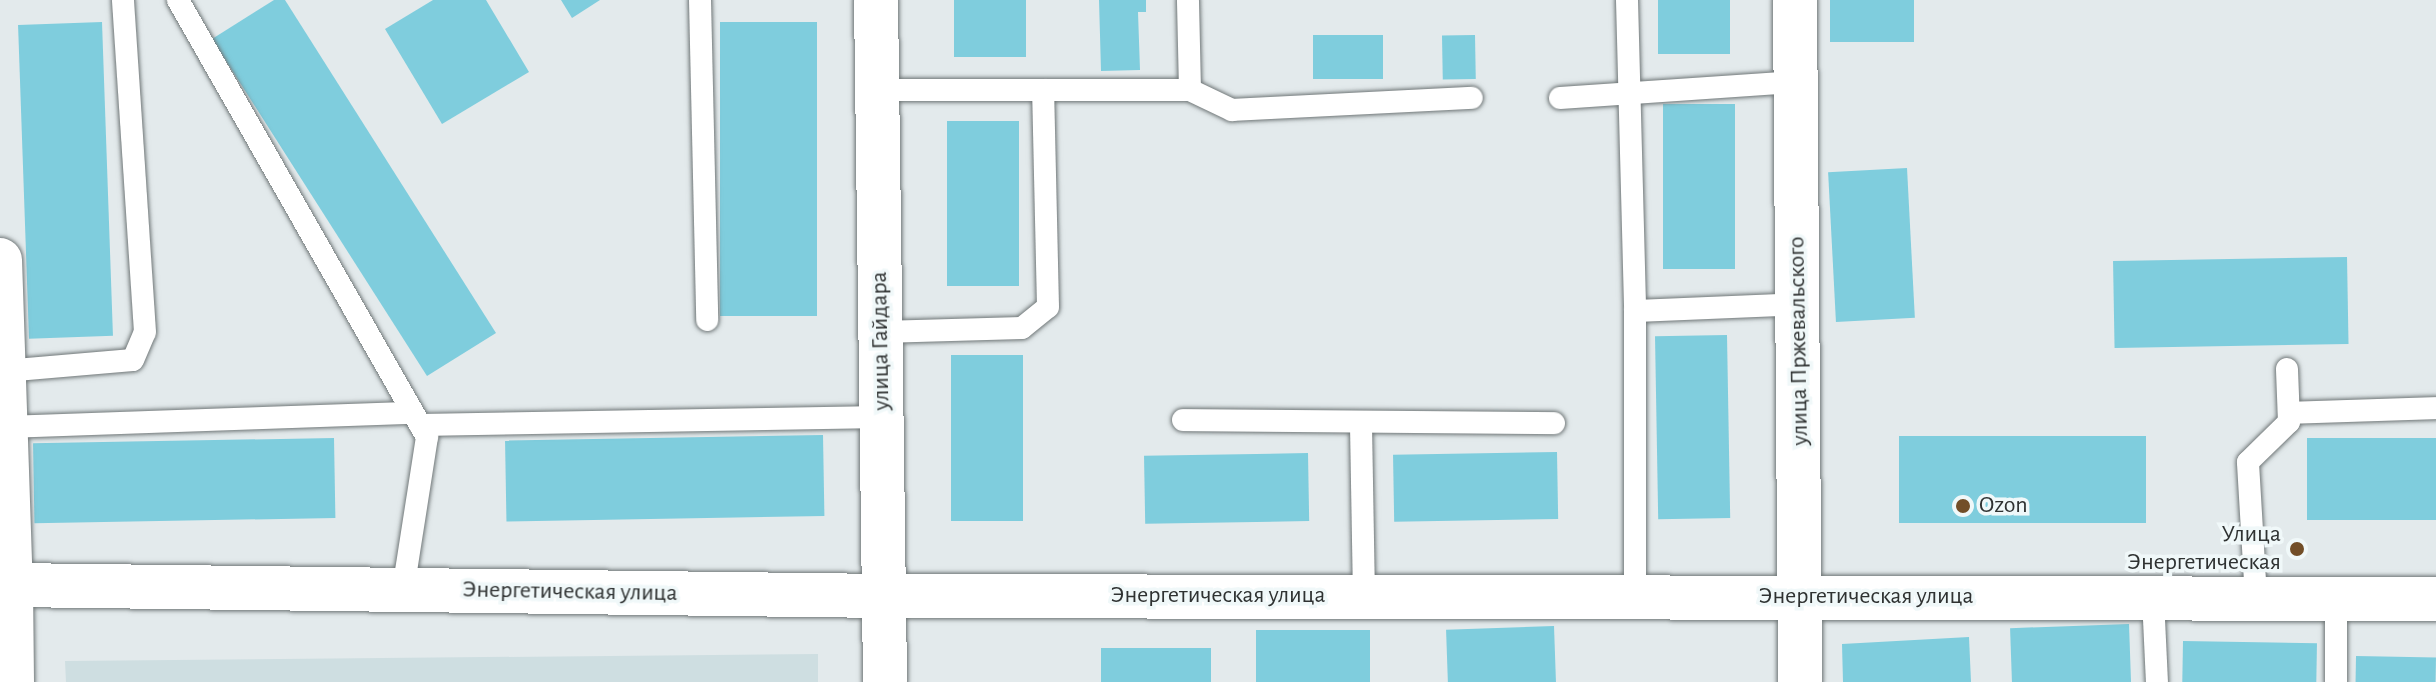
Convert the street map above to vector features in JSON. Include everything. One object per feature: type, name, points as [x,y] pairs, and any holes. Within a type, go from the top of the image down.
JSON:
[{"type":"street","name":"улица Гайдара","points":[[876,0],[885,682]]},
{"type":"street","name":"улица Пржевальского","points":[[1795,0],[1800,682]]},
{"type":"street","points":[[0,260],[6,427],[6,585],[12,682]]},
{"type":"street","name":"Энергетическая улица","points":[[6,585],[885,596],[2436,599]]},
{"type":"lane","points":[[4,371],[133,360],[145,332],[123,0]]},
{"type":"lane","points":[[178,0],[427,437],[403,590]]},
{"type":"lane","points":[[700,0],[707,320]]},
{"type":"lane","points":[[1188,0],[1190,90]]},
{"type":"lane","points":[[1627,0],[1625,94],[1635,311],[1635,597]]},
{"type":"lane","points":[[1560,98],[1796,82]]},
{"type":"lane","points":[[877,90],[1190,90],[1232,110],[1472,98]]},
{"type":"lane","points":[[881,332],[1022,328],[1048,307],[1043,90]]},
{"type":"lane","points":[[1635,311],[1799,304]]},
{"type":"lane","points":[[2256,598],[2248,462],[2289,422],[2287,369]]},
{"type":"lane","points":[[2289,413],[2436,408]]},
{"type":"lane","points":[[6,427],[416,419],[882,417]]},
{"type":"lane","points":[[1183,420],[1361,425],[1554,423]]},
{"type":"lane","points":[[1361,425],[1364,596]]},
{"type":"lane","points":[[2153,598],[2157,682]]},
{"type":"lane","points":[[2336,599],[2336,682]]},
{"type":"shaded area","points":[[818,654],[818,682],[66,682],[65,661]]},
{"type":"building","points":[[274,0],[285,0],[496,333],[427,376],[212,39]]},
{"type":"building","points":[[433,0],[486,0],[529,72],[442,124],[385,29]]},
{"type":"building","points":[[561,0],[600,0],[572,18]]},
{"type":"building","points":[[954,0],[1026,0],[1026,57],[954,57]]},
{"type":"building","points":[[1099,0],[1146,0],[1146,12],[1138,12],[1140,70],[1101,71]]},
{"type":"building","points":[[1658,0],[1730,0],[1730,54],[1658,54]]},
{"type":"building","points":[[1830,0],[1914,0],[1914,42],[1830,42]]},
{"type":"building","points":[[102,22],[113,336],[29,339],[18,25]]},
{"type":"building","points":[[720,22],[817,22],[817,316],[720,316]]},
{"type":"building","points":[[1313,35],[1383,35],[1383,79],[1313,79]]},
{"type":"building","points":[[1475,35],[1476,79],[1443,80],[1442,36]]},
{"type":"building","points":[[1663,104],[1735,104],[1735,269],[1663,269]]},
{"type":"building","points":[[947,121],[1019,121],[1019,286],[947,286]]},
{"type":"building","points":[[1907,168],[1915,318],[1836,322],[1828,172]]},
{"type":"building","points":[[2347,257],[2349,344],[2115,348],[2113,261]]},
{"type":"building","points":[[1727,335],[1730,518],[1658,519],[1655,336]]},
{"type":"building","points":[[951,355],[1023,355],[1023,521],[951,521]]},
{"type":"building","points":[[823,435],[824,516],[506,522],[505,441]]},
{"type":"building","points":[[1899,436],[2146,436],[2146,523],[1899,523]]},
{"type":"building","points":[[334,438],[335,518],[34,523],[33,443]]},
{"type":"building","points":[[2307,438],[2436,438],[2436,520],[2307,520]]},
{"type":"building","points":[[1557,452],[1558,519],[1394,522],[1393,455]]},
{"type":"building","points":[[1308,453],[1309,521],[1145,524],[1144,456]]},
{"type":"building","points":[[2129,624],[2131,682],[2012,682],[2010,628]]},
{"type":"building","points":[[1554,626],[1556,682],[1448,682],[1446,630]]},
{"type":"building","points":[[1256,630],[1370,630],[1370,682],[1256,682]]},
{"type":"building","points":[[1969,637],[1971,682],[1843,682],[1842,644]]},
{"type":"building","points":[[2183,641],[2317,643],[2316,682],[2182,682]]},
{"type":"building","points":[[1101,648],[1211,648],[1211,682],[1101,682]]},
{"type":"building","points":[[2356,656],[2436,657],[2436,682],[2356,682]]},
{"type":"place","name":"Ozon","points":[[1963,506]]},
{"type":"place","name":"Улица Энергетическая","points":[[2297,549]]}]
